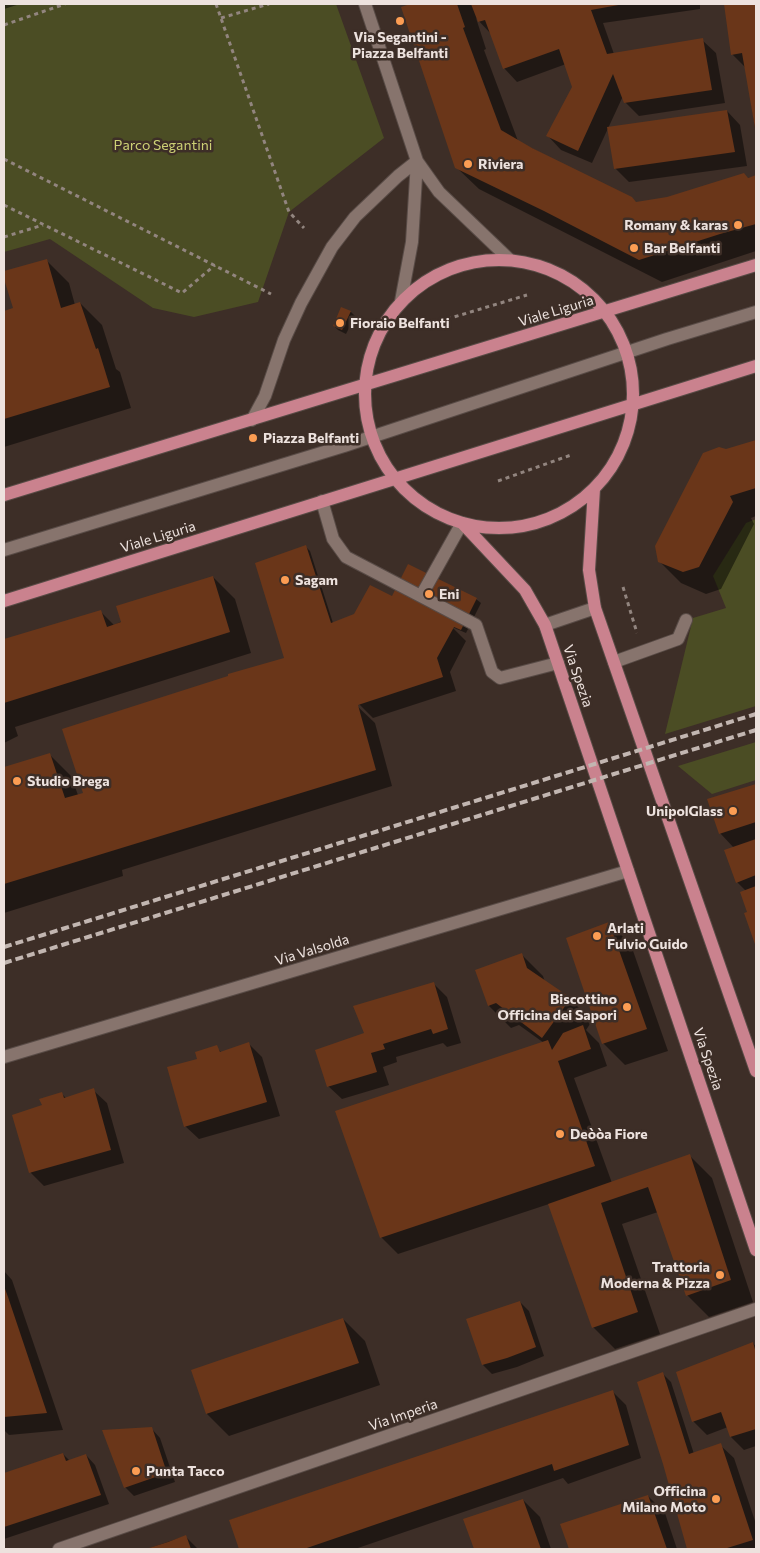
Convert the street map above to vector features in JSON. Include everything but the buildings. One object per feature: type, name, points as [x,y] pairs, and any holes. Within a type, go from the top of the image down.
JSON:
[{"type":"main road","points":[[510,260],[537,264],[564,277],[588,292],[606,311],[619,332],[627,352],[633,383],[633,405],[628,439],[594,489],[557,514],[535,523],[511,527],[486,528],[462,523],[428,511],[395,478],[383,461],[372,437],[365,409],[365,385],[368,360],[376,341],[382,328],[401,301],[436,274],[476,261],[510,260]]},
{"type":"main road","name":"Viale Liguria","points":[[252,420],[756,265]]},
{"type":"main road","points":[[395,478],[756,366]]},
{"type":"main road","points":[[4,496],[252,420]]},
{"type":"main road","name":"Viale Liguria","points":[[4,601],[395,478]]},
{"type":"main road","points":[[594,489],[589,570],[595,608],[756,1071]]},
{"type":"main road","name":"Via Spezia","points":[[462,523],[525,590],[545,625],[756,1250]]},
{"type":"street","points":[[365,4],[417,161],[439,192],[510,260]]},
{"type":"street","points":[[401,301],[412,242],[417,161]]},
{"type":"street","points":[[252,420],[265,396],[284,340],[332,247],[355,217],[398,176],[417,161]]},
{"type":"street","points":[[4,550],[243,478],[627,352],[756,312]]},
{"type":"street","points":[[322,501],[333,539],[346,557],[476,626],[492,672],[500,678],[558,663]]},
{"type":"street","points":[[421,596],[462,523]]},
{"type":"street","points":[[545,625],[595,608]]},
{"type":"street","points":[[614,662],[678,639],[686,620]]},
{"type":"street","name":"Via Valsolda","points":[[4,1057],[628,871]]},
{"type":"street","name":"Via Imperia","points":[[59,1549],[756,1309]]},
{"type":"path","points":[[4,25],[65,4]]},
{"type":"path","points":[[216,4],[288,212],[304,228]]},
{"type":"path","points":[[221,18],[269,4]]},
{"type":"path","points":[[4,159],[271,294]]},
{"type":"path","points":[[4,205],[182,293],[215,265]]},
{"type":"path","points":[[4,237],[43,225]]},
{"type":"path","points":[[424,326],[527,295]]},
{"type":"path","points":[[498,481],[571,455]]},
{"type":"path","points":[[623,587],[639,638]]},
{"type":"green space","name":"Parco Segantini","points":[[4,4],[336,4],[384,138],[289,212],[258,302],[194,317],[153,308],[50,239],[4,252]]},
{"type":"green space","points":[[756,519],[756,706],[665,734],[693,618],[726,608],[713,576],[746,523]]},
{"type":"green space","points":[[756,742],[756,780],[712,794],[678,766]]},
{"type":"railway","points":[[4,947],[756,714]]},
{"type":"railway","points":[[4,963],[756,730]]},
{"type":"place","name":"Via Segantini - Piazza Belfanti","points":[[400,21]]},
{"type":"place","name":"Riviera","points":[[468,164]]},
{"type":"place","name":"Romany & karas","points":[[738,225]]},
{"type":"place","name":"Bar Belfanti","points":[[634,248]]},
{"type":"place","name":"Fioraio Belfanti","points":[[340,323]]},
{"type":"place","name":"Piazza Belfanti","points":[[253,438]]},
{"type":"place","name":"Sagam","points":[[285,580]]},
{"type":"place","name":"Eni","points":[[429,594]]},
{"type":"place","name":"Studio Brega","points":[[17,781]]},
{"type":"place","name":"UnipolGlass","points":[[733,811]]},
{"type":"place","name":"Arlati Fulvio Guido","points":[[597,936]]},
{"type":"place","name":"Biscottino Officina dei Sapori","points":[[627,1007]]},
{"type":"place","name":"Deòòa Fiore","points":[[560,1134]]},
{"type":"place","name":"Trattoria Moderna & Pizza","points":[[720,1275]]},
{"type":"place","name":"Punta Tacco","points":[[136,1471]]},
{"type":"place","name":"Officina Milano Moto","points":[[716,1499]]}]
